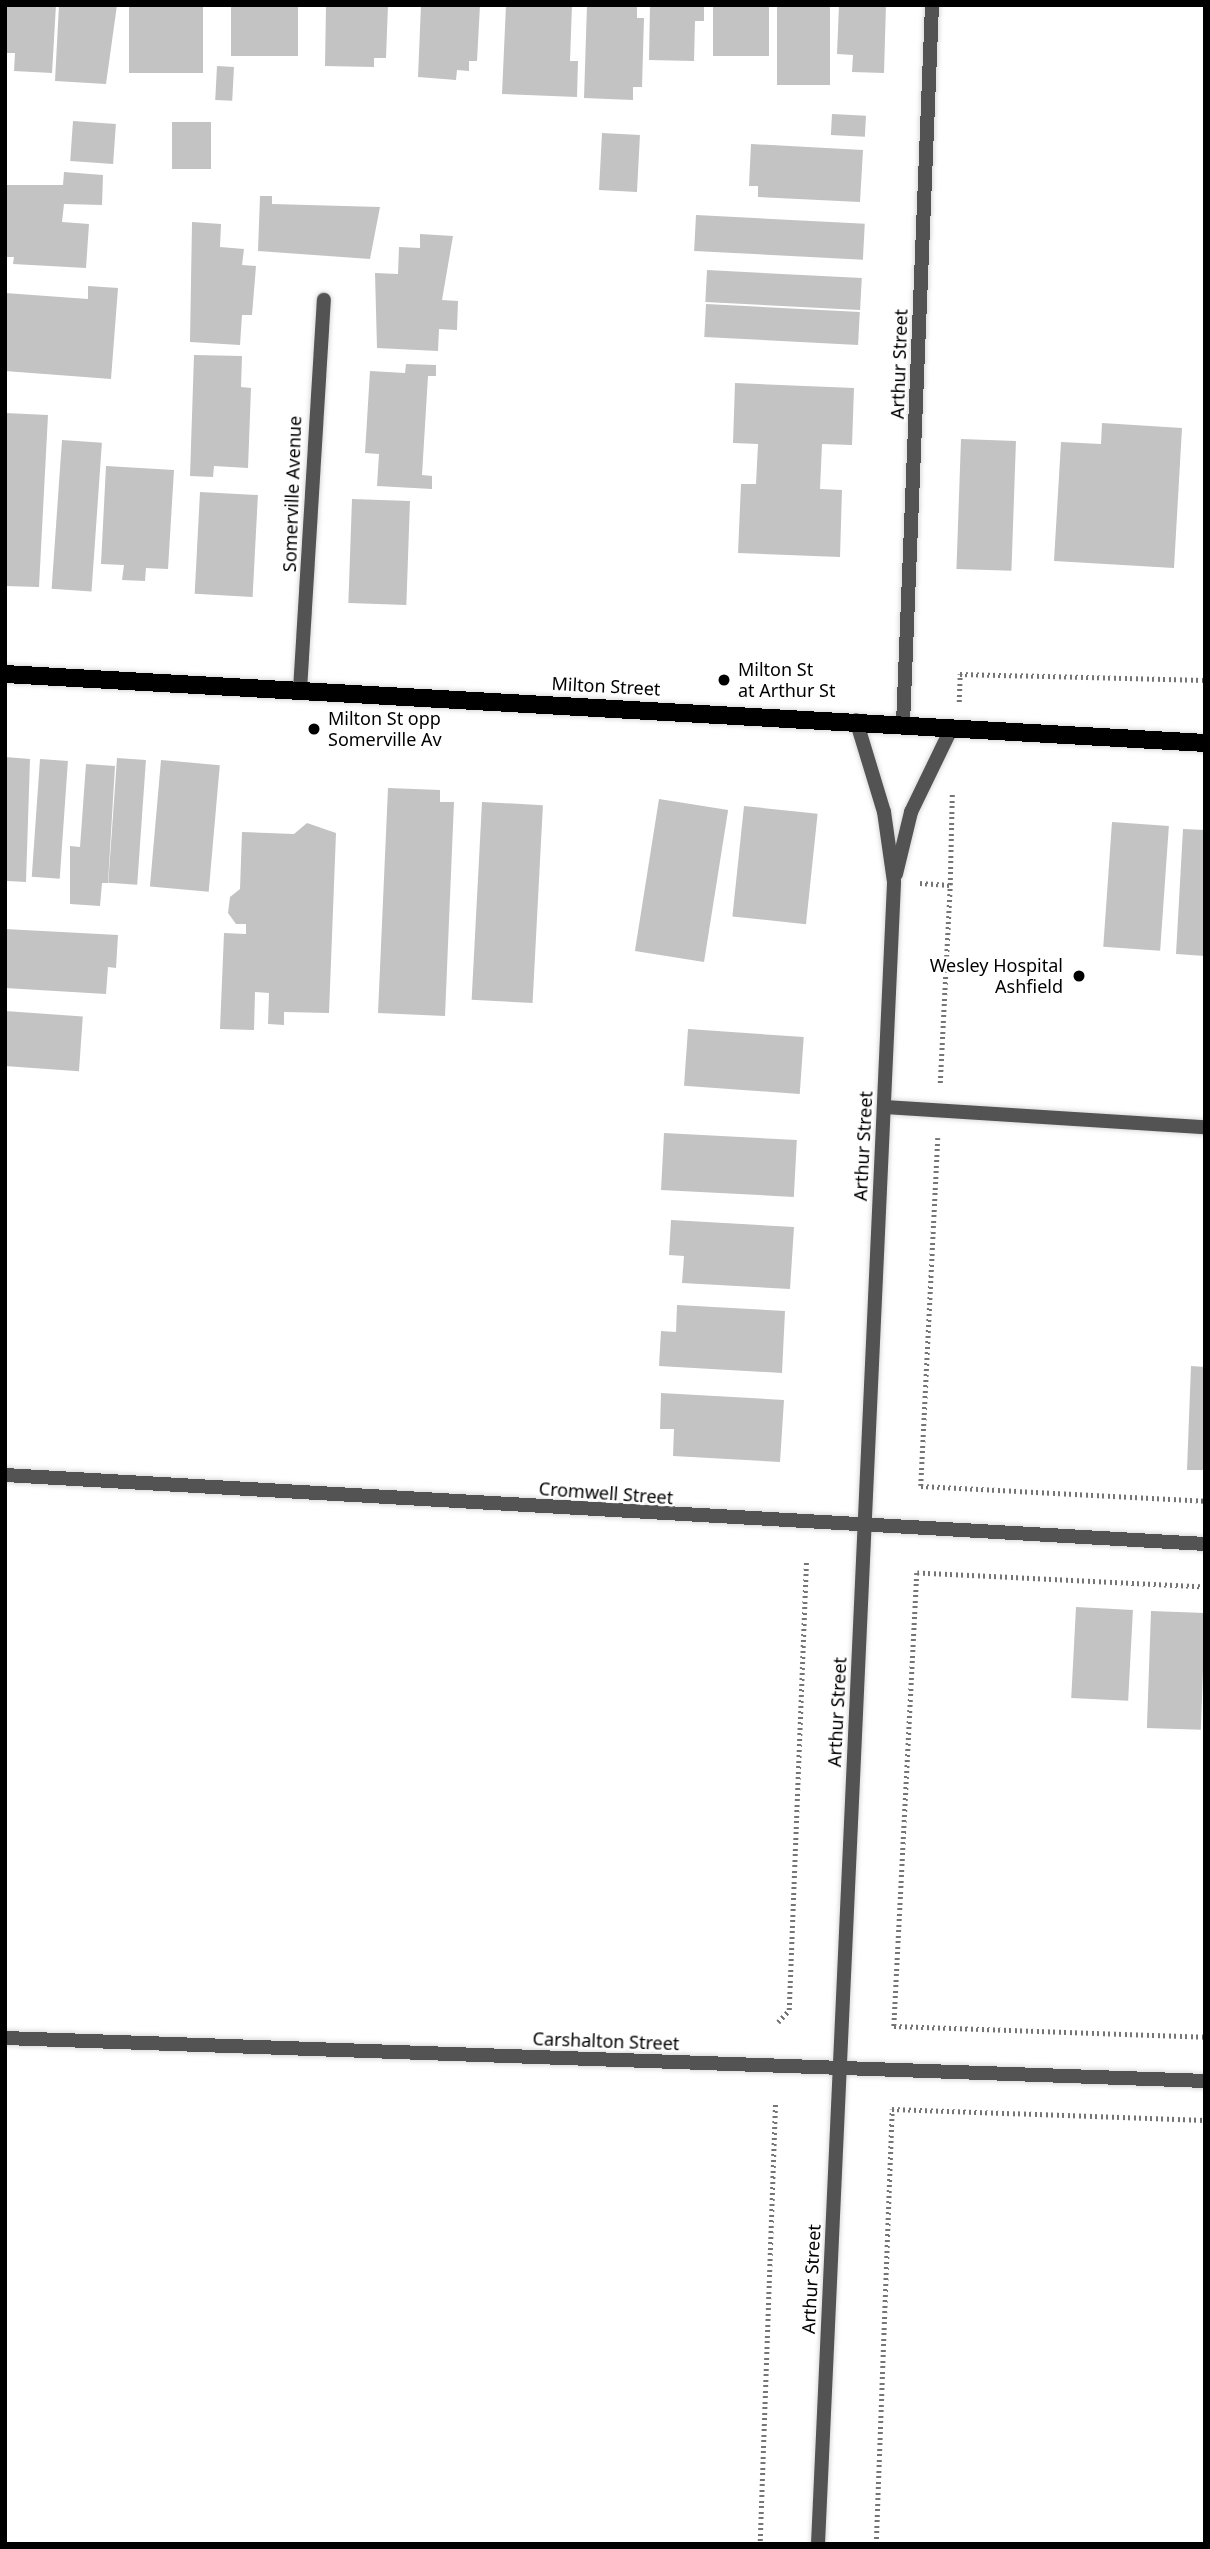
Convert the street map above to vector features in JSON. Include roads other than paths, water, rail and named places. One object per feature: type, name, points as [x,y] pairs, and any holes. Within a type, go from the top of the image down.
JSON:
[{"type":"main road","name":"Milton Street","points":[[5,674],[856,720],[1205,743]]},
{"type":"street","name":"Arthur Street","points":[[903,724],[932,5]]},
{"type":"street","name":"Somerville Avenue","points":[[300,690],[324,300]]},
{"type":"street","name":"Arthur Street","points":[[818,2544],[894,882],[884,812],[856,720]]},
{"type":"street","name":"Arthur Street","points":[[894,882],[911,812],[952,727]]},
{"type":"street","points":[[884,1107],[1205,1127]]},
{"type":"street","name":"Cromwell Street","points":[[5,1475],[865,1528],[1205,1544]]},
{"type":"street","name":"Carshalton Street","points":[[5,2038],[1205,2081]]},
{"type":"place","name":"Milton St at Arthur St","points":[[724,680]]},
{"type":"place","name":"Milton St opp Somerville Av","points":[[314,729]]},
{"type":"place","name":"Wesley Hospital Ashfield","points":[[1079,976]]}]
